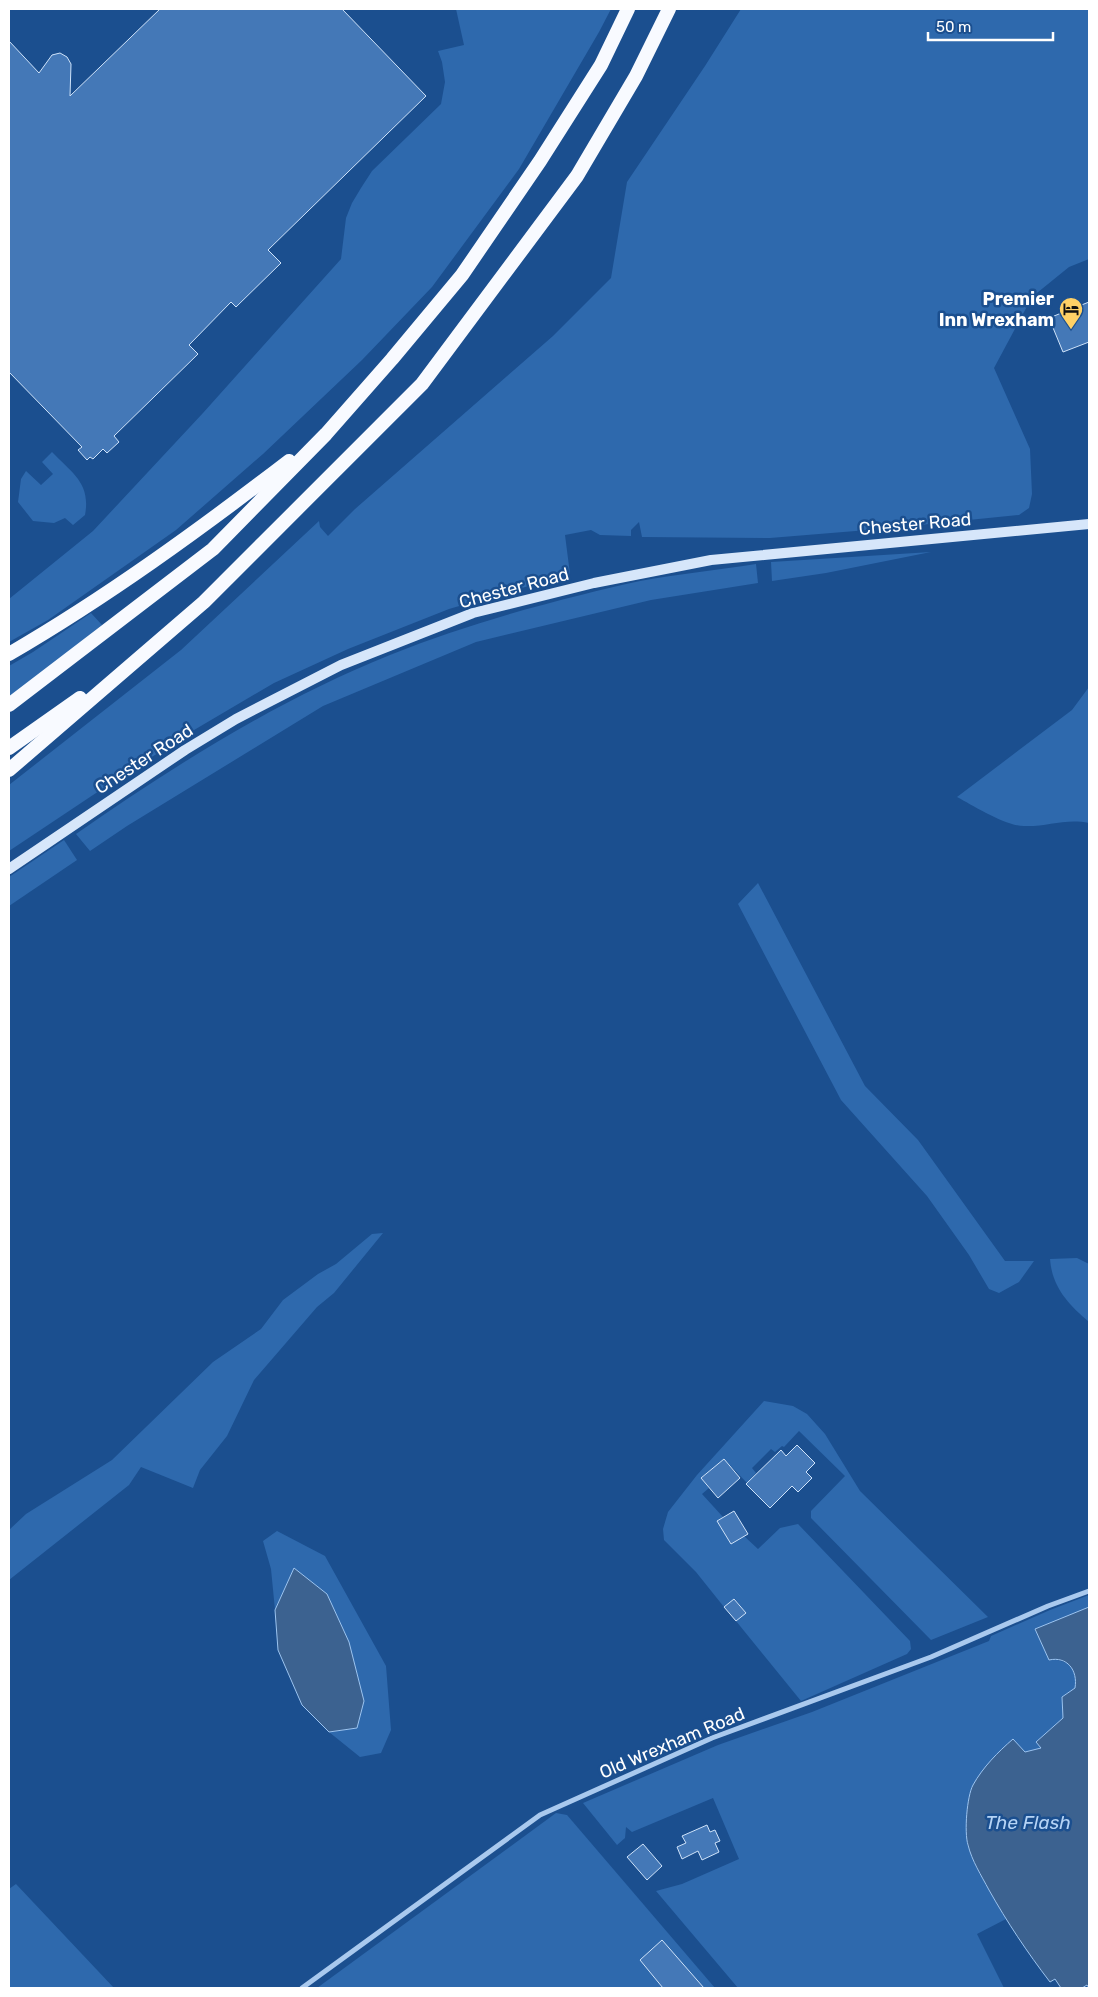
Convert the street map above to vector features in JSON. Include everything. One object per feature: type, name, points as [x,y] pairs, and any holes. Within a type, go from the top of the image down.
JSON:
[{"type":"highway","points":[[9,706],[213,549],[326,434],[462,275],[540,161],[601,64],[628,9]]},
{"type":"highway","points":[[9,770],[204,602],[422,384],[577,176],[636,76],[669,9]]},
{"type":"highway","points":[[9,654],[48,631],[186,539],[326,434]]},
{"type":"highway","points":[[9,748],[142,654]]},
{"type":"main road","name":"Chester Road","points":[[9,869],[185,750],[236,719],[341,665],[473,613],[594,583],[711,560],[1089,524]]},
{"type":"street","name":"Old Wrexham Road","points":[[302,1988],[540,1815],[712,1738],[931,1657],[1048,1606],[1089,1591]]},
{"type":"shaded area","points":[[456,9],[611,9],[519,169],[432,287],[362,360],[263,454],[176,530],[48,620],[9,642],[9,599],[93,531],[203,413],[341,259],[346,218],[361,188],[372,171],[441,104],[445,82],[438,51],[464,45]]},
{"type":"shaded area","points":[[741,9],[1089,9],[1089,259],[1069,267],[1032,297],[994,368],[1030,449],[1032,494],[1029,508],[1019,515],[770,538],[642,537],[639,522],[631,530],[631,536],[600,535],[591,530],[565,535],[570,574],[449,609],[348,649],[274,683],[189,733],[9,851],[9,785],[181,650],[319,521],[320,527],[328,536],[355,509],[553,336],[611,278],[627,182]]},
{"type":"shaded area","points":[[52,452],[78,479],[85,495],[85,515],[73,525],[65,518],[54,523],[33,521],[18,502],[21,479],[26,471],[41,485],[53,474],[42,462]]},
{"type":"shaded area","points":[[931,552],[826,573],[772,581],[771,562]]},
{"type":"shaded area","points":[[756,564],[758,583],[651,600],[476,642],[323,706],[127,826],[90,851],[76,834],[189,759],[268,713],[308,692],[390,655],[484,622],[603,589],[654,579]]},
{"type":"shaded area","points":[[91,613],[102,625],[9,699],[9,666]]},
{"type":"shaded area","points":[[1089,687],[1089,823],[1064,822],[1032,826],[1016,825],[990,815],[957,797],[1072,710]]},
{"type":"shaded area","points":[[64,840],[77,860],[9,906],[9,877]]},
{"type":"shaded area","points":[[758,883],[865,1086],[918,1140],[1005,1261],[1034,1261],[1019,1282],[999,1293],[989,1289],[969,1255],[927,1196],[841,1100],[738,904]]},
{"type":"shaded area","points":[[383,1233],[334,1293],[317,1307],[254,1380],[227,1436],[200,1470],[193,1488],[141,1467],[129,1485],[9,1580],[9,1530],[26,1514],[112,1460],[213,1362],[261,1329],[283,1300],[318,1274],[336,1264],[372,1234]]},
{"type":"shaded area","points":[[1077,1258],[1089,1264],[1089,1322],[1062,1294],[1051,1269],[1050,1259]]},
{"type":"shaded area","points":[[764,1401],[793,1406],[807,1414],[825,1434],[860,1491],[988,1617],[931,1640],[811,1518],[811,1511],[845,1476],[799,1431],[784,1447],[782,1446],[775,1452],[771,1449],[752,1468],[756,1473],[747,1483],[724,1459],[701,1478],[709,1488],[702,1494],[723,1517],[717,1521],[731,1544],[744,1536],[758,1549],[780,1528],[798,1524],[910,1641],[911,1649],[907,1654],[801,1701],[736,1621],[746,1613],[735,1599],[724,1607],[696,1572],[664,1540],[663,1529],[668,1512],[697,1475]]},
{"type":"shaded area","points":[[277,1531],[325,1556],[386,1666],[391,1730],[381,1753],[360,1757],[329,1732],[357,1728],[294,1569],[275,1610],[271,1569],[263,1541]]},
{"type":"shaded area","points":[[1089,1595],[1089,1607],[1035,1630],[1055,1659],[1069,1664],[1074,1671],[1075,1688],[1062,1697],[1063,1718],[1036,1742],[1041,1748],[1025,1752],[1013,1739],[967,1844],[976,1867],[1006,1919],[977,1934],[1004,1988],[738,1988],[656,1891],[682,1884],[739,1859],[713,1798],[632,1832],[626,1827],[625,1838],[617,1845],[583,1803],[718,1745],[812,1712],[989,1641],[991,1636]]},
{"type":"shaded area","points":[[556,1813],[567,1815],[715,1988],[317,1988]]},
{"type":"shaded area","points":[[16,1884],[114,1988],[9,1988],[9,1889]]},
{"type":"water","points":[[294,1568],[327,1594],[349,1642],[364,1701],[357,1728],[329,1732],[302,1705],[278,1650],[275,1610]]},
{"type":"water","name":"The Flash","points":[[1089,1607],[1089,1988],[1087,1985],[1082,1988],[1061,1988],[1055,1979],[1050,1982],[1033,1959],[1003,1914],[980,1873],[968,1845],[966,1832],[967,1814],[971,1790],[986,1766],[1013,1739],[1025,1752],[1041,1748],[1036,1742],[1063,1718],[1062,1697],[1075,1688],[1073,1670],[1066,1662],[1055,1659],[1049,1660],[1035,1629]]},
{"type":"building","points":[[160,9],[342,9],[426,96],[268,250],[281,263],[236,307],[231,302],[189,345],[198,354],[114,436],[119,442],[107,453],[103,449],[93,459],[90,457],[87,460],[78,450],[82,447],[9,372],[9,41],[39,73],[52,55],[60,53],[67,57],[71,64],[70,96]]},
{"type":"building","name":"Premier Inn Wrexham","points":[[1089,302],[1089,342],[1063,352],[1049,318]]},
{"type":"building","points":[[797,1445],[815,1463],[806,1472],[812,1478],[798,1492],[792,1486],[770,1508],[746,1484],[781,1450],[786,1456]]},
{"type":"building","points":[[724,1459],[740,1478],[718,1498],[701,1478]]},
{"type":"building","points":[[734,1511],[748,1534],[731,1544],[717,1521]]},
{"type":"building","points":[[734,1599],[746,1613],[736,1621],[724,1607]]},
{"type":"building","points":[[707,1825],[710,1832],[715,1830],[720,1841],[715,1843],[719,1852],[702,1860],[698,1851],[682,1859],[677,1847],[686,1843],[682,1836]]},
{"type":"building","points":[[643,1844],[662,1866],[647,1880],[627,1857]]},
{"type":"building","points":[[662,1940],[704,1988],[663,1988],[640,1960]]},
{"type":"place","name":"Premier Inn Wrexham","points":[[1071,330]]}]
